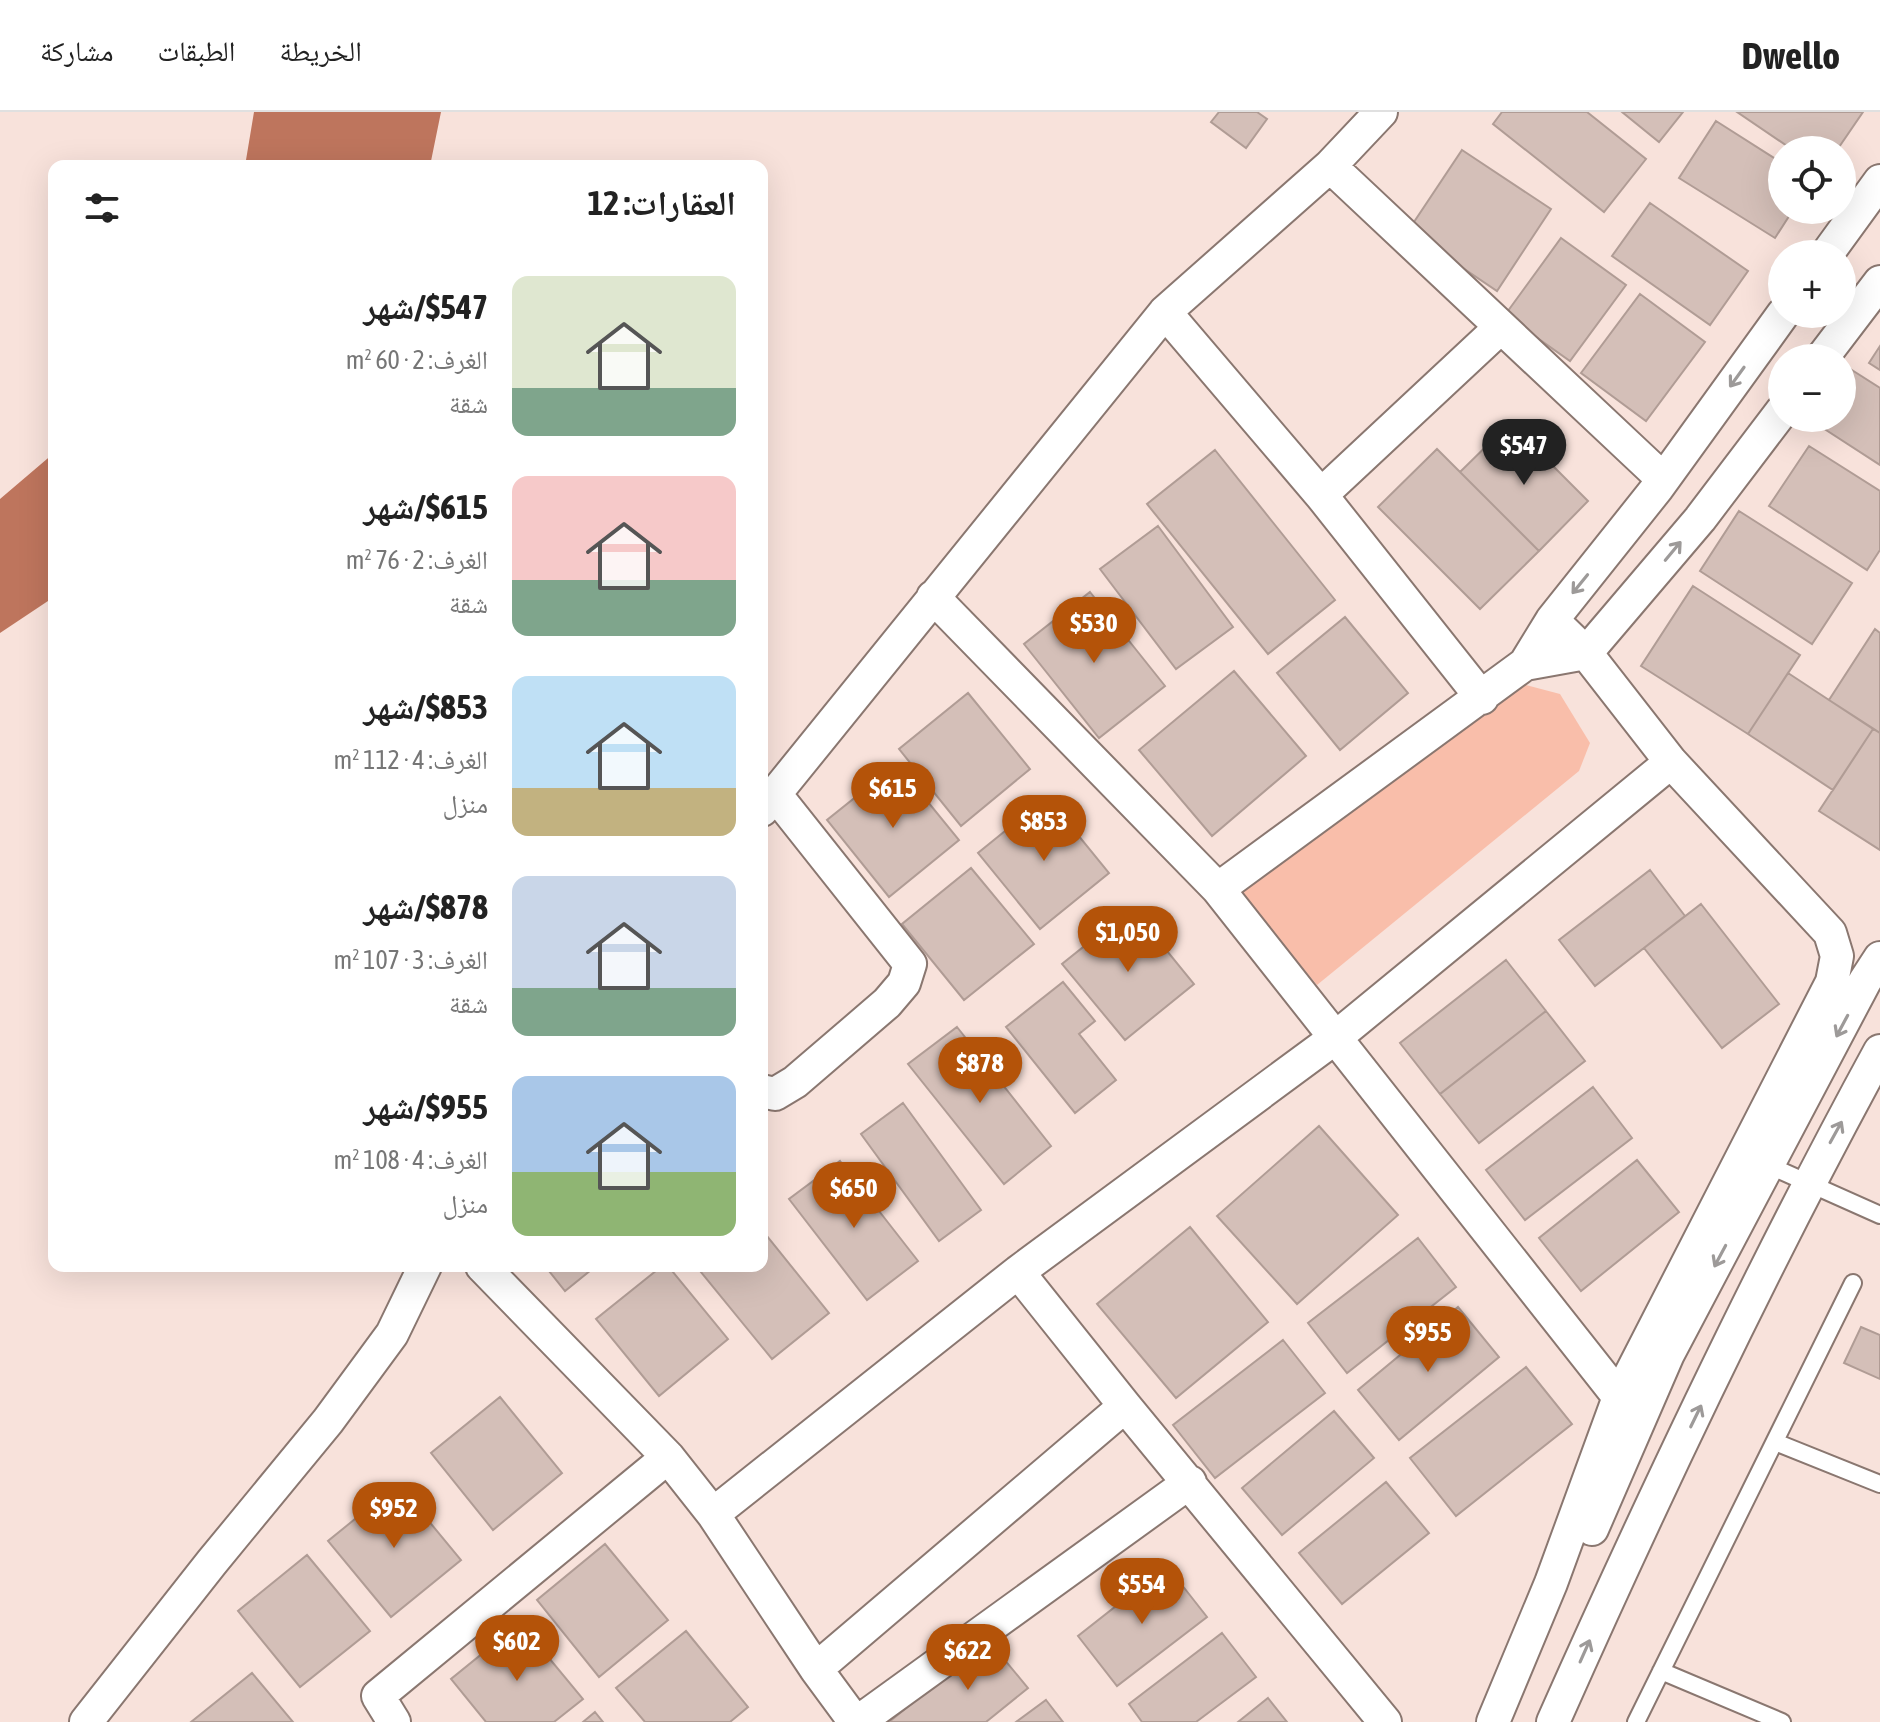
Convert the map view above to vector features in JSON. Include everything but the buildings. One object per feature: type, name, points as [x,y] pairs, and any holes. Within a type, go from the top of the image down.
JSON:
[{"type":"street","points":[[768,1092],[775,1094],[795,1082],[887,1003],[904,983],[910,964],[768,802],[1165,312],[1330,166],[1381,112]]},
{"type":"street","points":[[1330,166],[1663,479]]},
{"type":"street","points":[[1837,240],[1880,181]]},
{"type":"street","points":[[1833,344],[1880,282]]},
{"type":"street","points":[[1165,312],[1321,495],[1482,698]]},
{"type":"street","points":[[1321,495],[1501,327]]},
{"type":"street","points":[[1218,889],[1525,664],[1552,620],[1663,479],[1773,328]]},
{"type":"street","points":[[1525,664],[1586,653],[1700,519],[1768,429]]},
{"type":"street","points":[[933,597],[1218,889],[1619,1397]]},
{"type":"street","points":[[1493,1722],[1551,1583],[1619,1397],[1832,982],[1837,956],[1830,933],[1671,762],[1586,653],[1552,620]]},
{"type":"street","points":[[713,1514],[1018,1272],[1335,1038],[1671,762]]},
{"type":"street","points":[[1507,1722],[1668,1354],[1880,958]]},
{"type":"street","points":[[1553,1722],[1605,1606],[1808,1183],[1880,1051]]},
{"type":"street","points":[[86,1722],[328,1421],[392,1334],[422,1272]]},
{"type":"street","points":[[488,1272],[668,1457],[713,1514],[816,1669],[856,1722],[1190,1482]]},
{"type":"street","points":[[1018,1272],[1385,1722]]},
{"type":"street","points":[[816,1669],[1125,1406]]},
{"type":"street","points":[[394,1722],[378,1696],[668,1457]]},
{"type":"lane","points":[[1768,1165],[1880,1215]]},
{"type":"lane","points":[[1636,1722],[1853,1283]]},
{"type":"lane","points":[[1775,1442],[1880,1484]]},
{"type":"lane","points":[[1661,1671],[1782,1722]]},
{"type":"shaded area","points":[[254,112],[441,112],[431,160],[246,160]]},
{"type":"shaded area","points":[[48,458],[48,601],[0,633],[0,499]]},
{"type":"shaded area","points":[[1522,684],[1560,694],[1590,743],[1579,771],[1317,985],[1236,889]]}]
